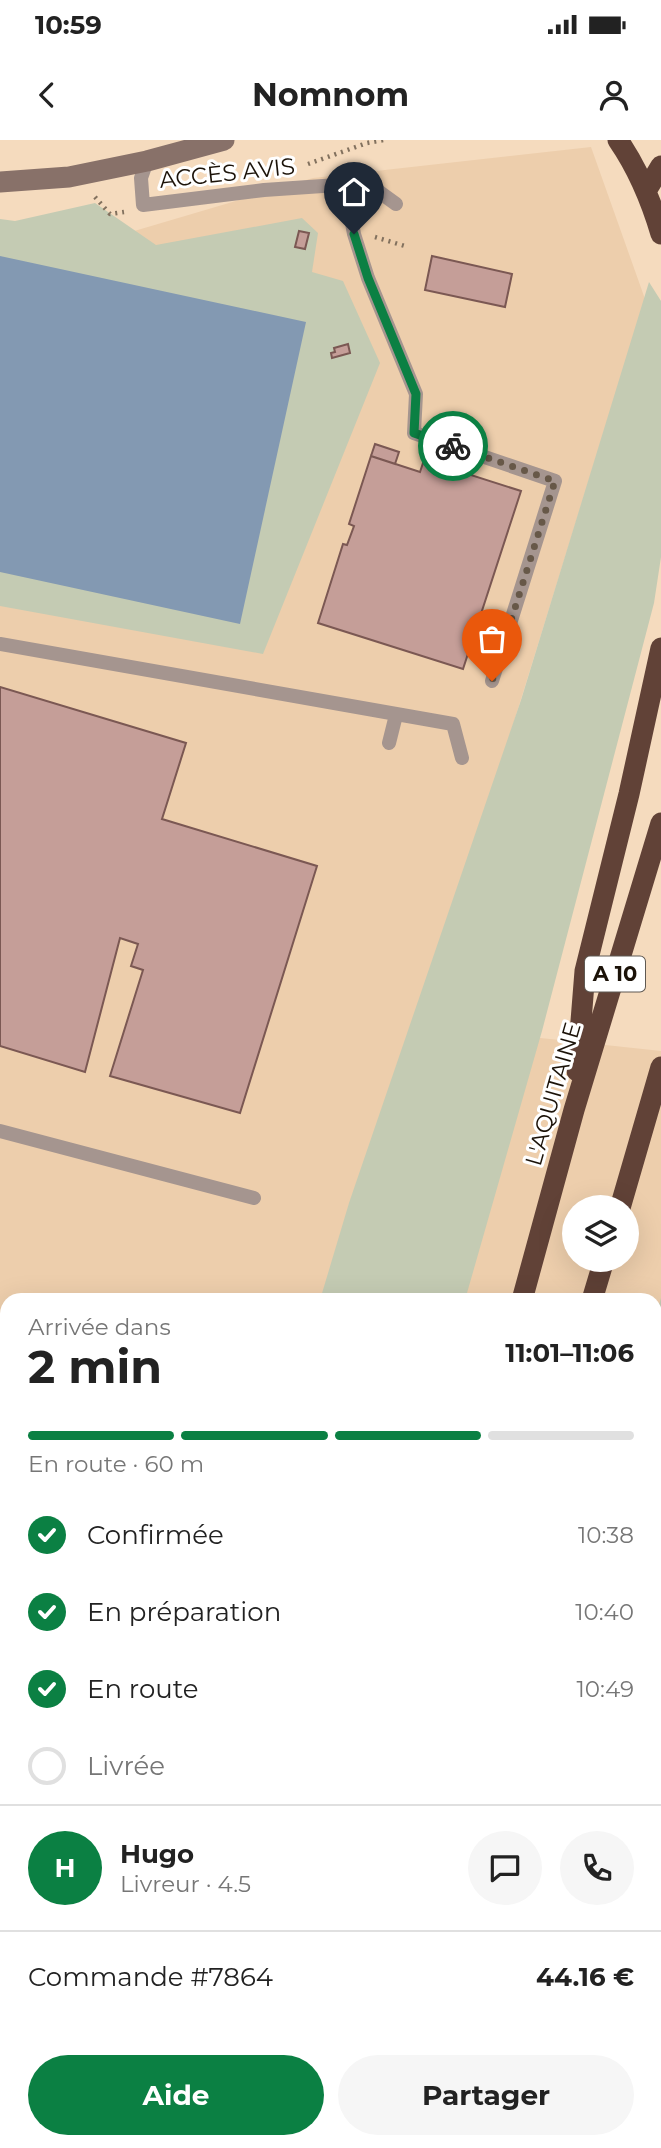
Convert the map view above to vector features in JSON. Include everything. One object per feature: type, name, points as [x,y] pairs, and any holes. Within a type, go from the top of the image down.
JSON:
[{"type":"highway","points":[[618,140],[634,164],[661,234]]},
{"type":"highway","points":[[646,191],[661,166]]},
{"type":"highway","points":[[575,1110],[585,971],[629,794],[661,648]]},
{"type":"highway","name":"L'AQUITAINE","points":[[524,1293],[575,1110],[661,822]]},
{"type":"highway","points":[[624,1195],[661,1067]]},
{"type":"highway","points":[[594,1293],[600,1272]]},
{"type":"street","points":[[0,181],[69,177],[148,161],[224,140]]},
{"type":"lane","name":"ACCÈS AVIS","points":[[148,161],[141,178],[143,205],[264,190],[367,183],[396,204]]},
{"type":"lane","points":[[345,185],[354,234],[368,278],[416,394],[414,433],[555,481],[492,681]]},
{"type":"lane","points":[[0,644],[453,724],[462,758]]},
{"type":"lane","points":[[389,743],[396,715]]},
{"type":"lane","points":[[0,1130],[254,1198]]},
{"type":"path","points":[[83,199],[96,197],[110,214],[143,205]]},
{"type":"shaded area","points":[[591,147],[645,299],[420,1025],[661,1051],[661,1293],[0,1293],[0,225],[114,237],[313,178]]},
{"type":"green space","points":[[95,203],[156,245],[302,218],[318,233],[312,272],[343,281],[380,363],[263,654],[0,606],[0,219],[15,221]]},
{"type":"green space","points":[[649,282],[661,301],[661,557],[654,603],[542,1031],[467,1293],[322,1293],[349,1203],[521,700]]},
{"type":"water","points":[[0,256],[306,322],[240,624],[0,572]]},
{"type":"building","points":[[299,231],[309,233],[305,249],[295,247]]},
{"type":"building","points":[[432,256],[512,274],[505,307],[425,290]]},
{"type":"building","points":[[348,344],[350,353],[332,358],[334,348]]},
{"type":"building","points":[[375,444],[399,452],[395,464],[371,456]]},
{"type":"building","points":[[371,456],[420,472],[424,460],[521,491],[463,669],[318,623],[343,544],[347,545],[354,526],[349,524]]},
{"type":"building","points":[[0,687],[186,743],[162,819],[317,866],[240,1113],[110,1076],[143,970],[131,966],[138,944],[120,938],[85,1072],[0,1046]]},
{"type":"way so far","points":[[453,446],[555,481],[492,681]]},
{"type":"route","points":[[354,234],[368,278],[416,394],[414,433],[453,446]]}]
